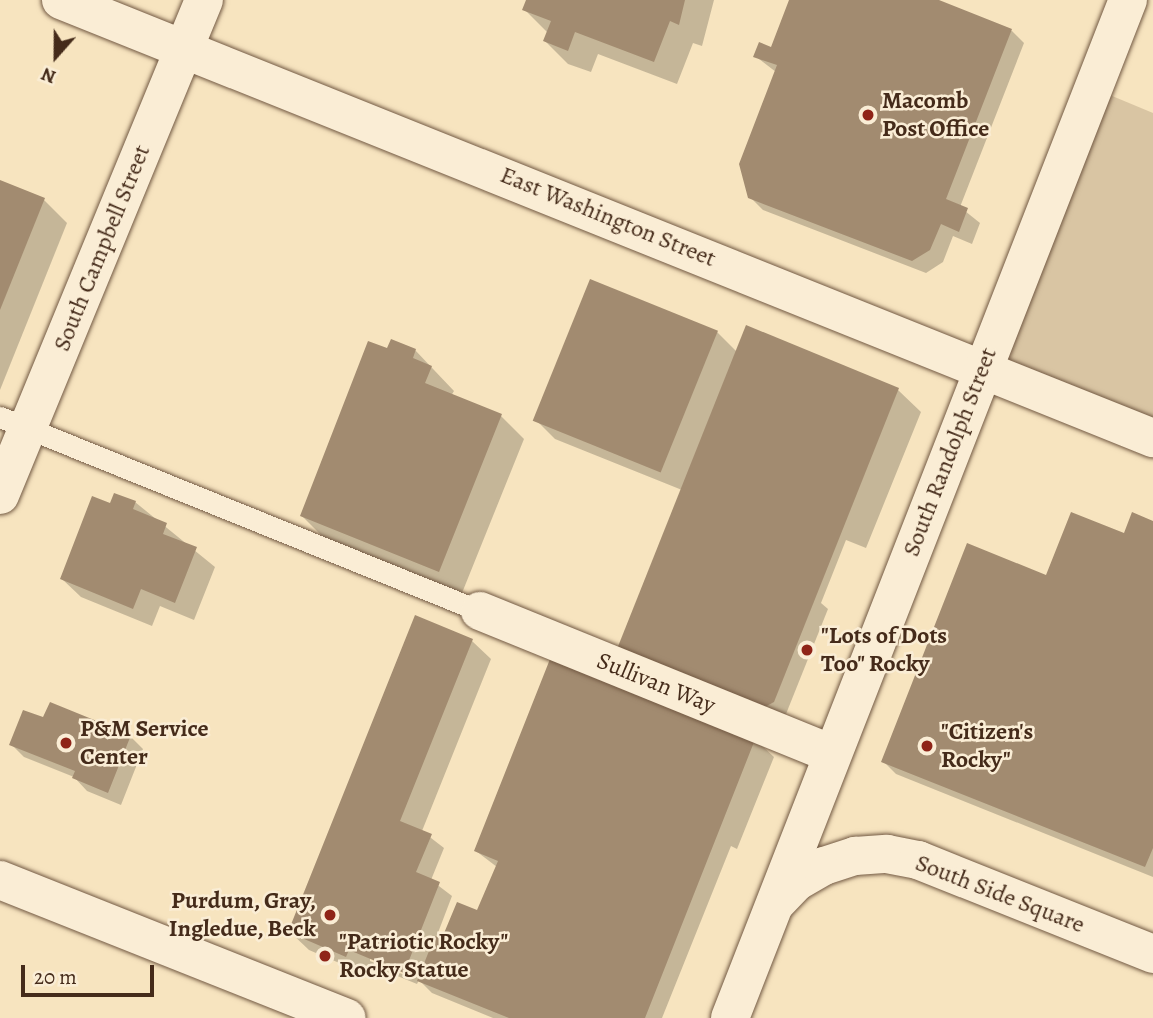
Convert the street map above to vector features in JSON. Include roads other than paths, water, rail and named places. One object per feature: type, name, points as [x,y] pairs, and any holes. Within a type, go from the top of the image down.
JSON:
[{"type":"street","name":"East Washington Street","points":[[61,0],[983,367],[1153,438]]},
{"type":"street","name":"South Campbell Street","points":[[0,495],[14,422],[204,0]]},
{"type":"street","name":"South Randolph Street","points":[[730,1018],[1128,0]]},
{"type":"street","name":"Sullivan Way","points":[[480,611],[832,754]]},
{"type":"street","name":"South Side Square","points":[[774,905],[796,882],[824,866],[855,856],[887,854],[918,860],[1153,954]]},
{"type":"street","points":[[0,880],[342,1017]]},
{"type":"lane","points":[[14,422],[480,611]]},
{"type":"place","name":"Macomb Post Office","points":[[868,115]]},
{"type":"place","name":"\"Lots of Dots Too\" Rocky","points":[[807,650]]},
{"type":"place","name":"P&M Service Center","points":[[66,743]]},
{"type":"place","name":"\"Citizen's Rocky\"","points":[[927,746]]},
{"type":"place","name":"Purdum, Gray, Ingledue, Beck","points":[[330,915]]},
{"type":"place","name":"\"Patriotic Rocky\" Rocky Statue","points":[[325,956]]}]
